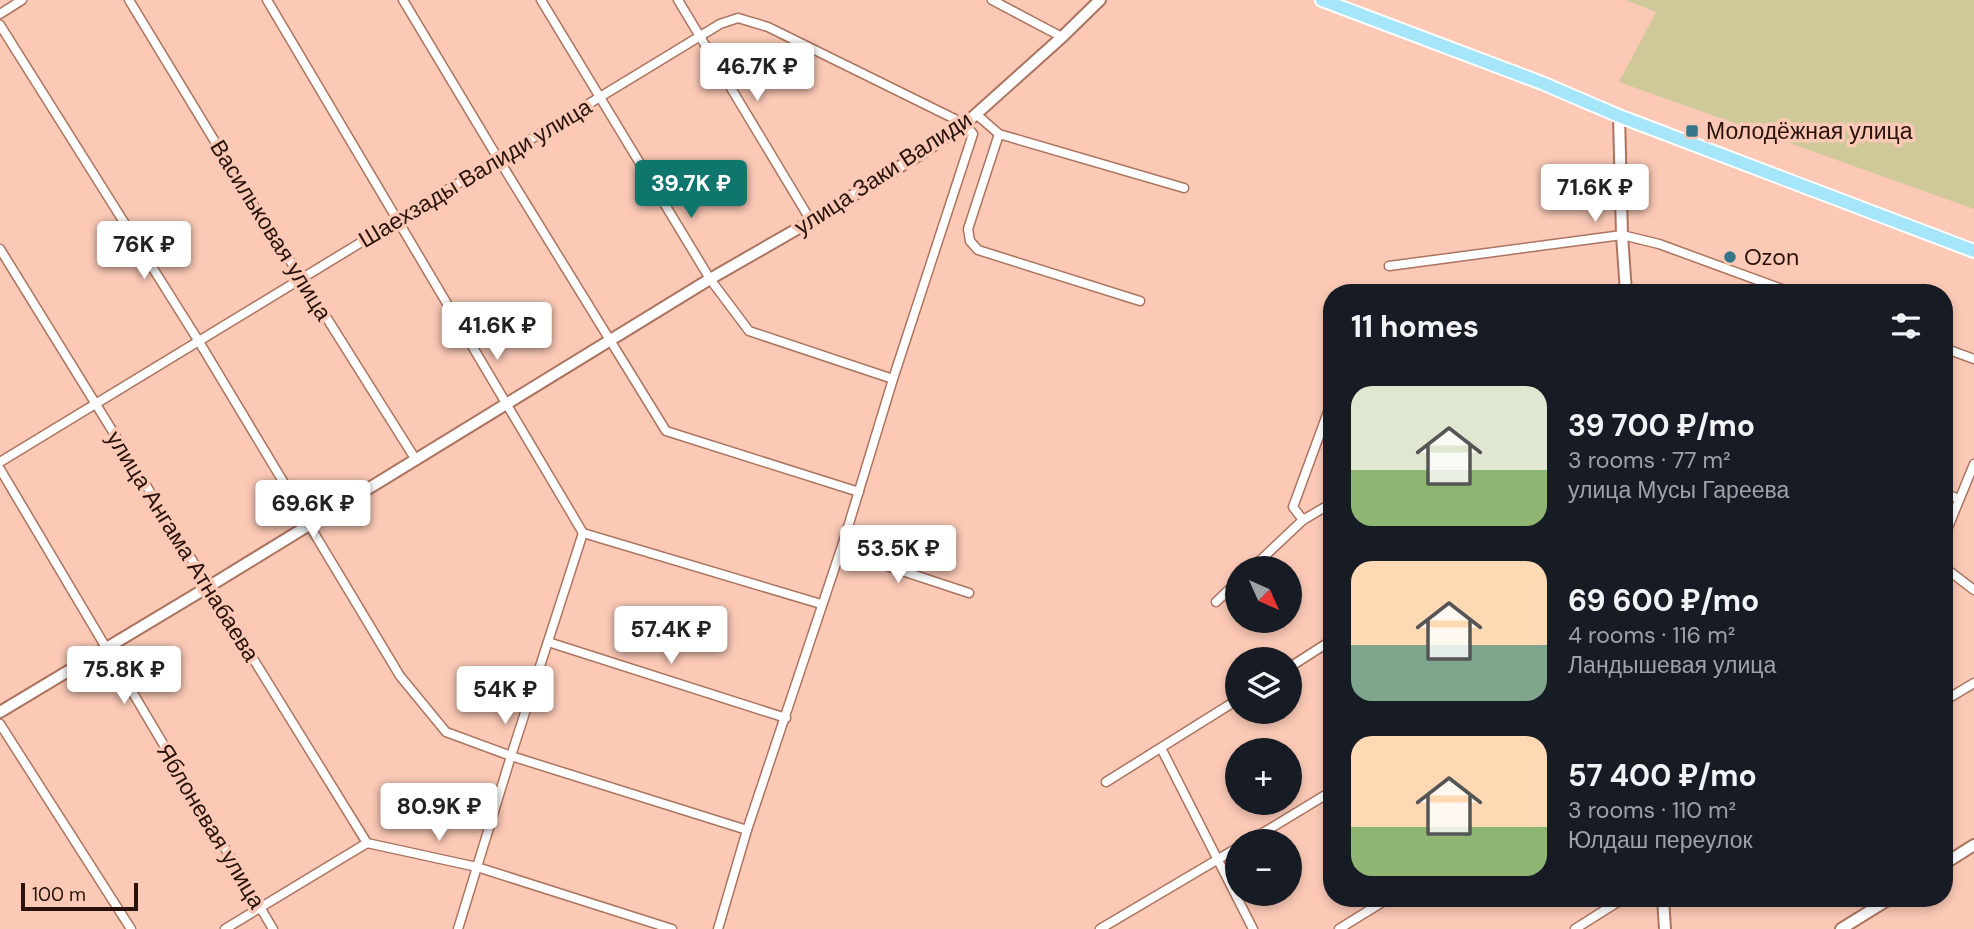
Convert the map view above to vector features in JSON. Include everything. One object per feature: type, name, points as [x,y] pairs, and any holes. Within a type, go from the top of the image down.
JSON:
[{"type":"main road","points":[[1321,0],[1974,251]]},
{"type":"street","points":[[0,14],[22,0]]},
{"type":"street","name":"Васильковая улица","points":[[129,0],[262,219],[302,277],[416,460]]},
{"type":"street","points":[[267,0],[583,533],[821,604]]},
{"type":"street","points":[[403,0],[666,431],[859,492]]},
{"type":"street","points":[[541,0],[710,279],[749,331],[893,379]]},
{"type":"street","points":[[678,0],[811,221]]},
{"type":"street","points":[[992,0],[1062,37]]},
{"type":"street","name":"улица Заки Валиди","points":[[0,712],[416,460],[505,403],[922,153],[965,124],[1100,0]]},
{"type":"street","name":"Шаехзады Валиди улица","points":[[0,462],[720,24],[738,18],[768,27],[965,124]]},
{"type":"street","points":[[0,25],[198,340],[400,677],[446,732],[511,757],[747,830]]},
{"type":"street","points":[[976,114],[999,134],[1184,188]]},
{"type":"street","points":[[1619,116],[1625,284]]},
{"type":"street","points":[[718,929],[747,830],[844,540],[973,134],[965,124]]},
{"type":"street","points":[[999,134],[968,229],[970,241],[978,250],[1140,301]]},
{"type":"street","points":[[1389,266],[1622,235],[1659,244],[1768,284]]},
{"type":"street","name":"улица Ангама Атнабаева","points":[[0,249],[367,842]]},
{"type":"street","points":[[1953,351],[1974,359]]},
{"type":"street","points":[[1303,520],[1293,507],[1323,425]]},
{"type":"street","points":[[1953,514],[1974,464]]},
{"type":"street","name":"Яблоневая улица","points":[[0,469],[273,929]]},
{"type":"street","points":[[1953,497],[1959,499]]},
{"type":"street","points":[[1265,556],[1303,520],[1323,508]]},
{"type":"street","points":[[458,929],[583,533]]},
{"type":"street","points":[[844,540],[881,564],[968,593]]},
{"type":"street","points":[[1953,574],[1974,590]]},
{"type":"street","points":[[1216,602],[1225,593]]},
{"type":"street","points":[[548,642],[786,718]]},
{"type":"street","points":[[1302,659],[1323,646]]},
{"type":"street","points":[[1953,696],[1974,683]]},
{"type":"street","points":[[1106,782],[1225,708]]},
{"type":"street","points":[[0,724],[131,929]]},
{"type":"street","points":[[1161,748],[1253,929]]},
{"type":"street","points":[[1269,829],[1323,796]]},
{"type":"street","points":[[225,929],[367,842],[477,867],[672,929]]},
{"type":"street","points":[[1953,858],[1974,845]]},
{"type":"street","points":[[1100,929],[1225,855]]},
{"type":"street","points":[[1339,929],[1374,907]]},
{"type":"street","points":[[1575,929],[1610,907]]},
{"type":"street","points":[[1664,907],[1665,929]]},
{"type":"street","points":[[1845,928],[1877,907]]},
{"type":"shaded area","points":[[1626,0],[1974,0],[1974,209],[1619,82],[1656,12]]},
{"type":"place","name":"Молодёжная улица","points":[[1692,131]]},
{"type":"place","name":"Ozon","points":[[1730,257]]}]
